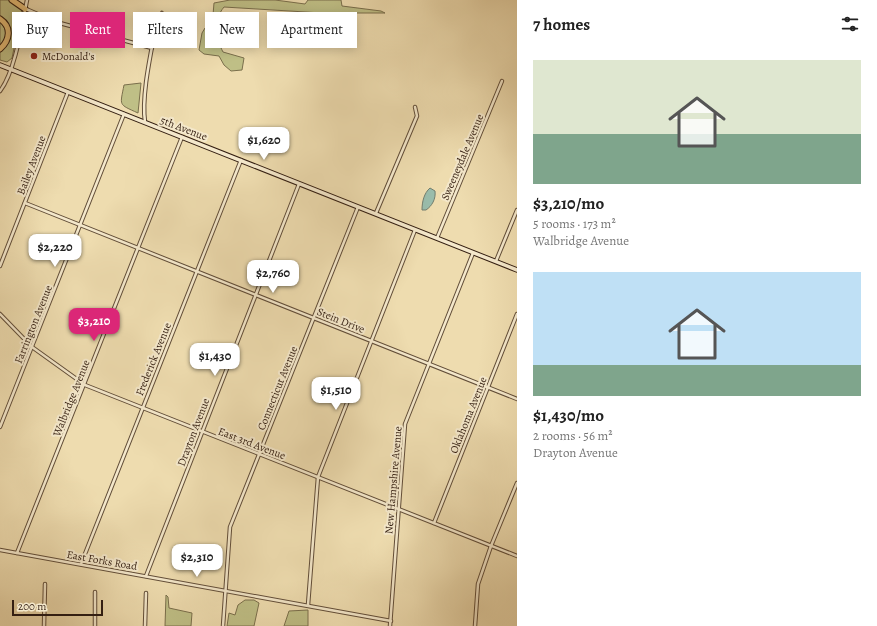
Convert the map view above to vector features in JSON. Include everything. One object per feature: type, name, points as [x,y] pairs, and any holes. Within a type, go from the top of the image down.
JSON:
[{"type":"highway","points":[[12,0],[25,9]]},
{"type":"highway","points":[[0,19],[5,24],[9,34],[7,40],[0,49]]},
{"type":"main road","name":"5th Avenue","points":[[0,64],[517,270]]},
{"type":"street","points":[[0,91],[6,82],[11,69],[27,0]]},
{"type":"street","points":[[25,9],[56,22],[133,43]]},
{"type":"street","points":[[145,122],[144,114],[146,85],[152,48]]},
{"type":"street","name":"Sweeneydale Avenue","points":[[437,238],[502,81]]},
{"type":"street","name":"Bailey Avenue","points":[[0,266],[68,92]]},
{"type":"street","points":[[376,213],[417,116],[415,107]]},
{"type":"street","name":"Farrington Avenue","points":[[0,427],[124,114]]},
{"type":"street","name":"Walbridge Avenue","points":[[17,553],[139,249],[182,137]]},
{"type":"street","name":"Frederick Avenue","points":[[80,564],[241,160]]},
{"type":"street","name":"Drayton Avenue","points":[[146,576],[299,183]]},
{"type":"street","name":"Stein Drive","points":[[24,203],[517,399]]},
{"type":"street","name":"Connecticut Avenue","points":[[223,626],[230,527],[358,206]]},
{"type":"street","points":[[496,262],[517,210]]},
{"type":"street","points":[[308,606],[318,477],[416,229]]},
{"type":"street","name":"New Hampshire Avenue","points":[[390,626],[405,424],[474,253]]},
{"type":"street","name":"East 3rd Avenue","points":[[0,314],[32,347],[85,385],[517,556]]},
{"type":"street","name":"Oklahoma Avenue","points":[[434,523],[517,314]]},
{"type":"street","points":[[475,626],[478,584],[491,546],[517,483]]},
{"type":"street","name":"East Forks Road","points":[[0,550],[390,621]]},
{"type":"street","points":[[44,626],[45,584]]},
{"type":"street","points":[[95,592],[95,626]]},
{"type":"street","points":[[145,626],[146,593]]},
{"type":"green space","points":[[0,0],[10,0],[22,10],[22,12],[12,12],[12,48],[14,48],[12,58],[7,62],[0,60],[0,51],[7,44],[10,38],[0,17]]},
{"type":"green space","points":[[230,0],[275,0],[305,4],[308,0],[341,0],[342,6],[381,11],[385,13],[305,12],[224,7],[221,12],[213,12],[214,3]]},
{"type":"green space","points":[[0,20],[7,33],[5,43],[0,47]]},
{"type":"green space","points":[[205,28],[205,48],[221,48],[223,52],[244,58],[242,70],[231,71],[224,65],[219,56],[204,54],[199,50],[202,33]]},
{"type":"green space","points":[[141,83],[138,113],[124,106],[121,101],[124,85]]},
{"type":"green space","points":[[166,595],[168,597],[169,608],[192,613],[191,626],[165,626]]},
{"type":"green space","points":[[245,600],[254,600],[259,603],[254,626],[227,626],[229,613],[235,615],[238,605]]},
{"type":"green space","points":[[308,610],[308,626],[284,626],[289,611]]},
{"type":"shaded area","points":[[430,188],[435,191],[434,199],[432,204],[426,210],[422,210],[422,204],[426,192]]},
{"type":"place","name":"McDonald's","points":[[34,56]]}]
